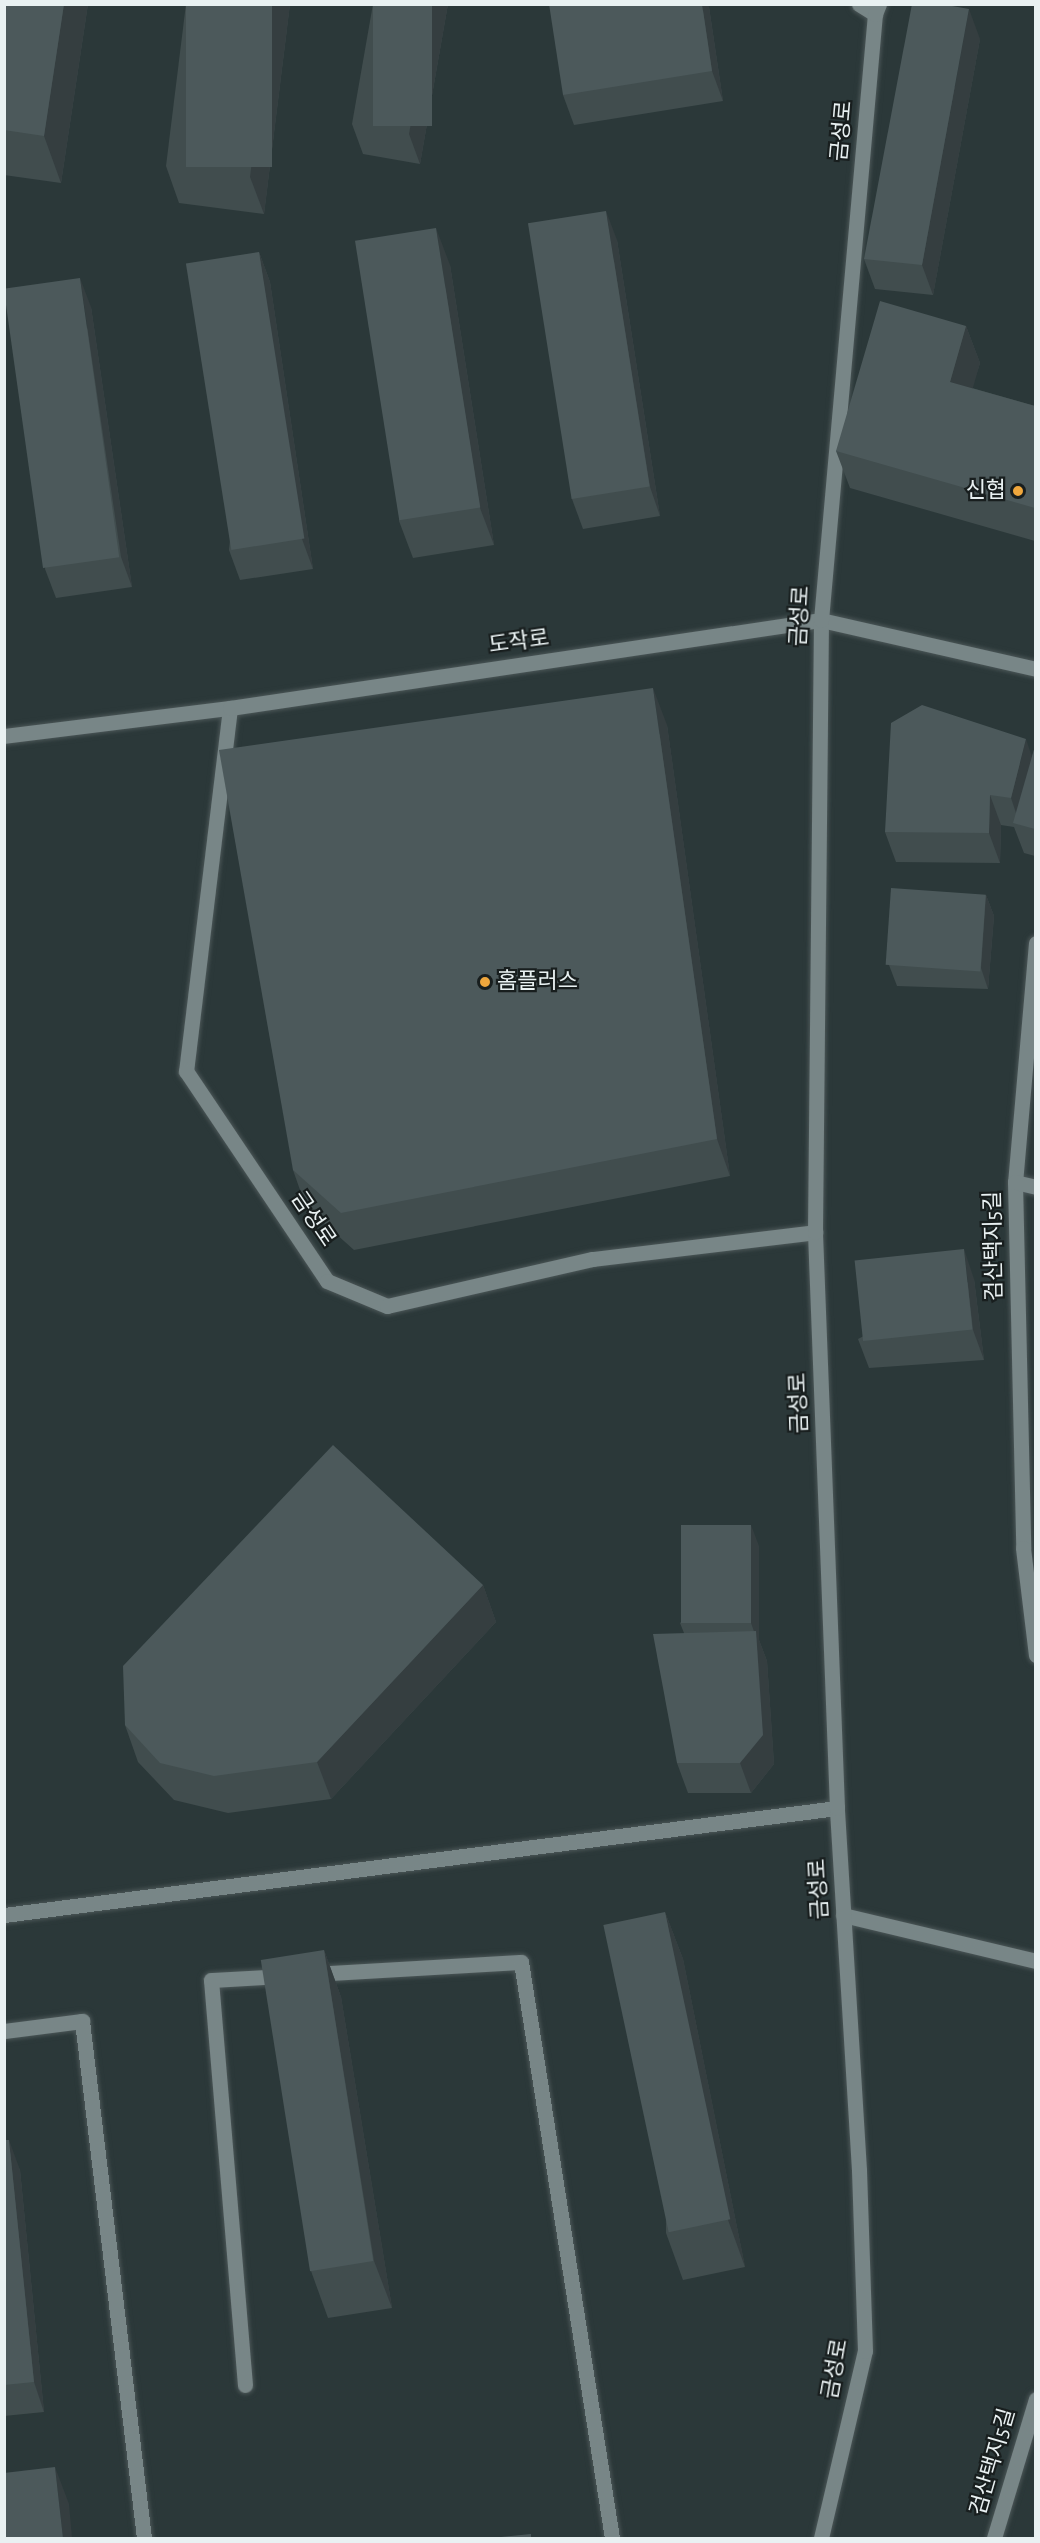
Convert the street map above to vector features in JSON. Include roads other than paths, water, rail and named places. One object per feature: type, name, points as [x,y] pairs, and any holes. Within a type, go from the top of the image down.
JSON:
[{"type":"street","points":[[859,4],[877,9]]},
{"type":"street","name":"금성로","points":[[821,2538],[865,2351],[860,2170],[837,1808],[815,1232],[821,620],[877,9]]},
{"type":"street","name":"도작로","points":[[4,736],[230,708],[821,620],[1035,669]]},
{"type":"street","name":"금성로","points":[[230,708],[186,1071],[327,1281],[387,1306],[593,1259],[815,1232]]},
{"type":"street","name":"검산택지5길","points":[[1035,943],[1015,1182],[1035,1655]]},
{"type":"street","points":[[1015,1182],[1035,1187]]},
{"type":"street","points":[[4,1915],[837,1808]]},
{"type":"street","points":[[843,1915],[1035,1961]]},
{"type":"street","points":[[246,2385],[211,1980],[521,1962],[614,2538]]},
{"type":"street","points":[[4,2031],[82,2021],[144,2538]]},
{"type":"street","name":"검산택지5길","points":[[994,2538],[1035,2399]]},
{"type":"place","name":"신협","points":[[1018,491]]},
{"type":"place","name":"홈플러스","points":[[485,982]]}]
